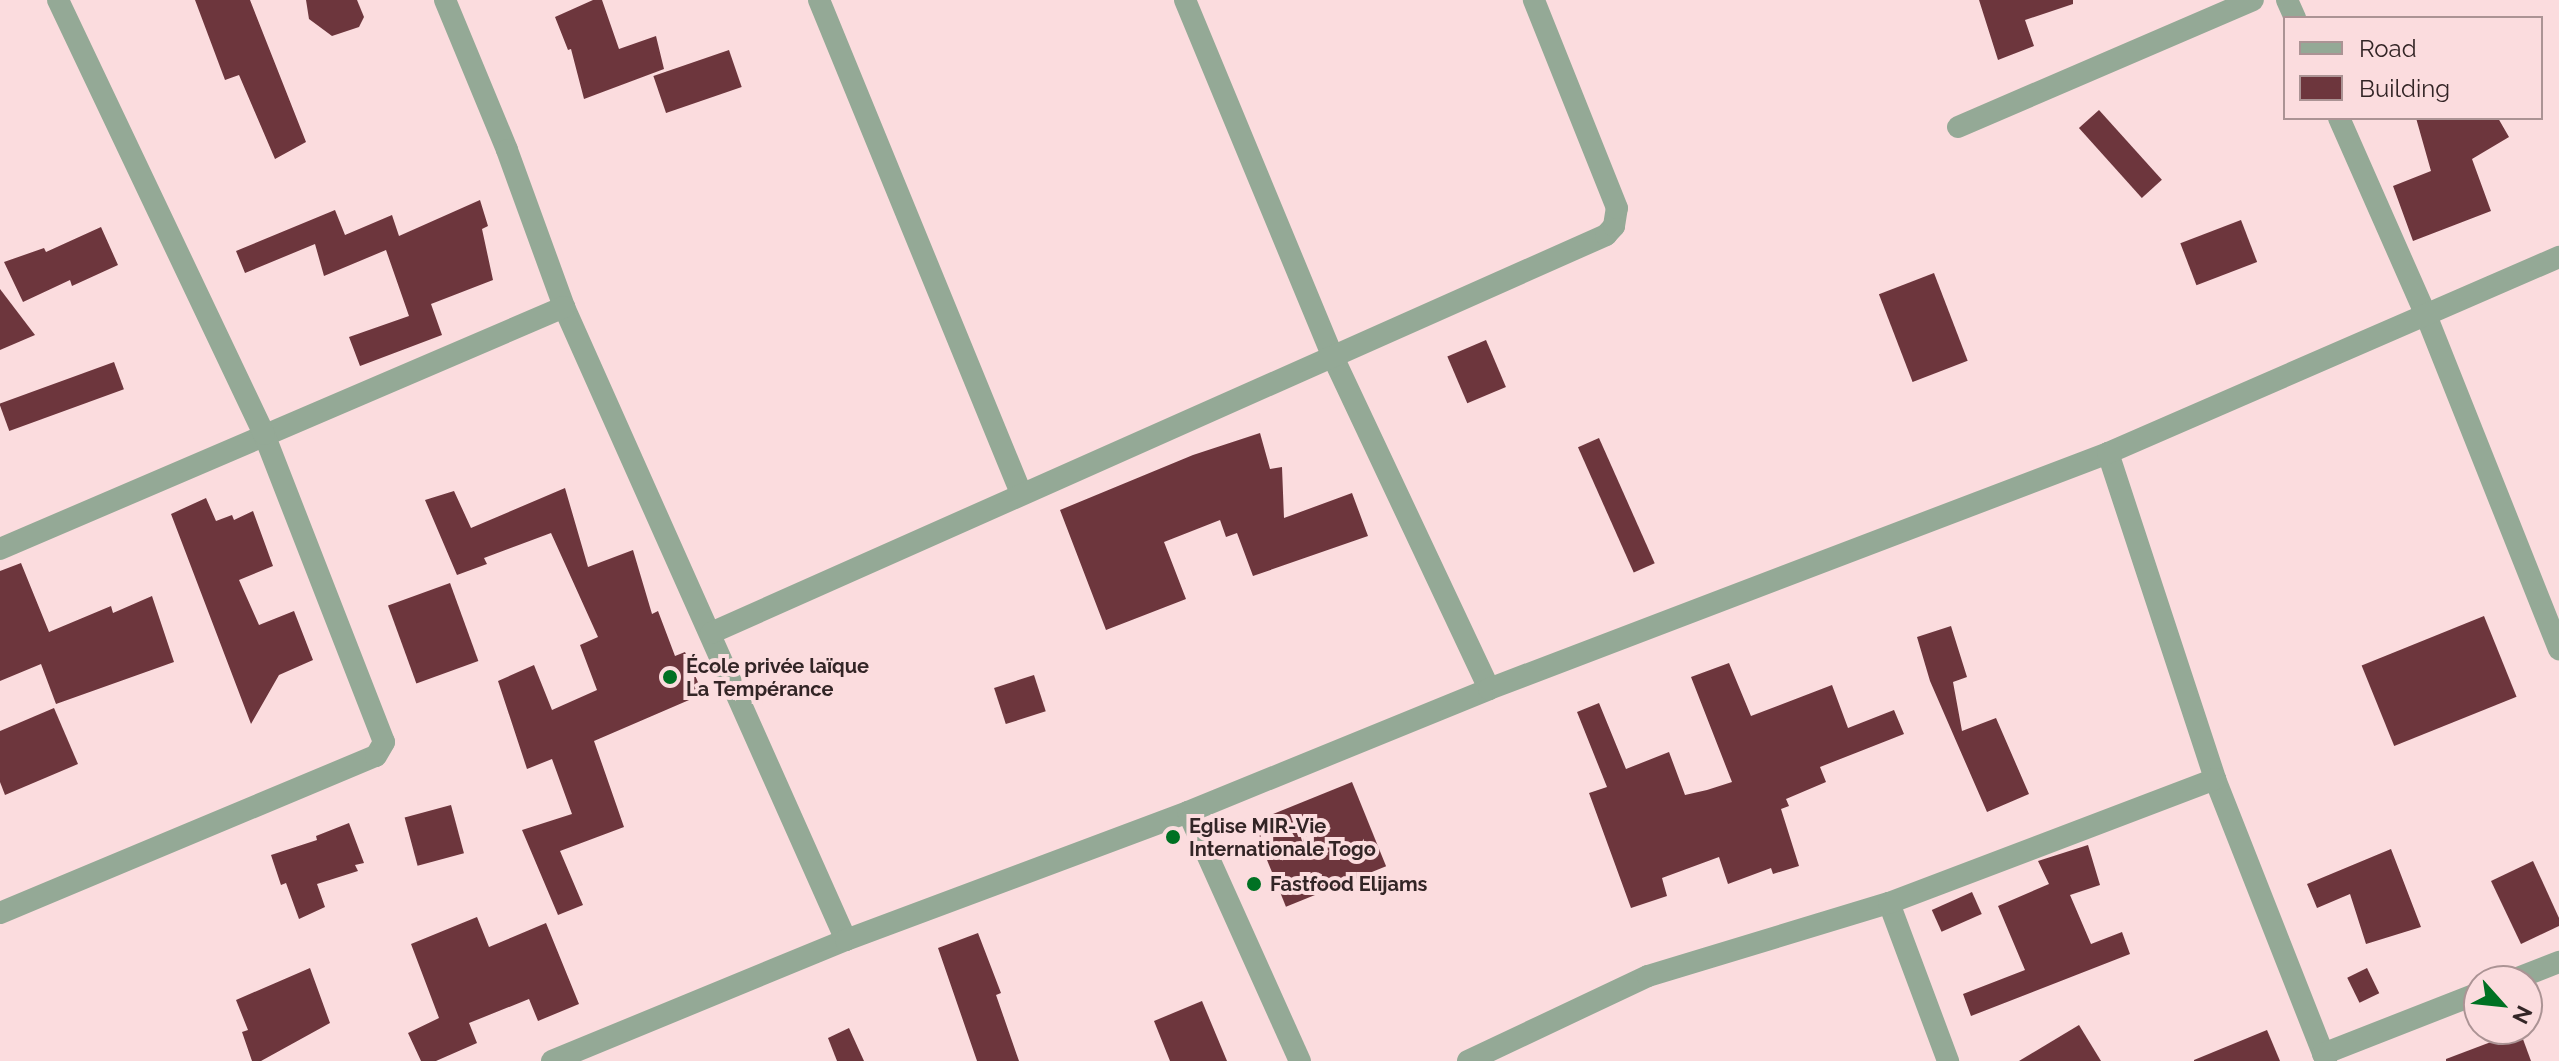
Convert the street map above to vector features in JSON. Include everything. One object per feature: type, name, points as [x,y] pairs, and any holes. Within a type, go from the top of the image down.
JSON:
[{"type":"street","points":[[0,913],[376,756],[383,747],[382,737],[264,434],[58,0]]},
{"type":"street","points":[[445,0],[507,150],[564,307],[846,940]]},
{"type":"street","points":[[819,0],[1021,493]]},
{"type":"street","points":[[1185,0],[1333,357],[1489,689]]},
{"type":"street","points":[[711,633],[1606,235],[1614,226],[1617,208],[1534,0]]},
{"type":"street","points":[[1958,127],[2253,0]]},
{"type":"street","points":[[2340,120],[2426,315],[2557,636]]},
{"type":"street","points":[[552,1061],[846,940],[1188,812],[1489,689],[2108,453],[2559,257]]},
{"type":"street","points":[[0,549],[564,307]]},
{"type":"street","points":[[2108,453],[2215,779],[2325,1058],[2463,1000]]},
{"type":"street","points":[[1468,1061],[1648,976],[1889,903],[2215,779]]},
{"type":"street","points":[[1188,812],[1300,1061]]},
{"type":"street","points":[[1889,903],[1948,1061]]},
{"type":"building","points":[[195,0],[250,0],[306,142],[275,159],[239,75],[225,80]]},
{"type":"building","points":[[306,0],[357,0],[364,17],[359,27],[332,36],[309,19]]},
{"type":"building","points":[[593,0],[602,0],[619,49],[656,36],[664,69],[584,99],[571,49],[568,50],[555,17]]},
{"type":"building","points":[[1979,0],[2073,0],[2073,4],[2025,20],[2034,46],[1998,60]]},
{"type":"building","points":[[729,50],[742,87],[666,113],[653,76]]},
{"type":"building","points":[[2099,110],[2162,180],[2142,198],[2079,128]]},
{"type":"building","points":[[2417,120],[2499,120],[2509,137],[2472,159],[2491,211],[2413,241],[2393,186],[2431,171]]},
{"type":"building","points":[[480,200],[488,226],[482,229],[493,280],[431,304],[442,335],[360,366],[349,337],[409,316],[386,250],[324,276],[315,244],[245,273],[236,251],[335,210],[345,235],[392,215],[399,236]]},
{"type":"building","points":[[2241,220],[2257,262],[2196,285],[2180,243]]},
{"type":"building","points":[[101,227],[118,265],[72,286],[70,280],[23,302],[4,262],[44,248],[46,252]]},
{"type":"building","points":[[1934,273],[1968,361],[1913,382],[1879,294]]},
{"type":"building","points":[[0,289],[35,335],[0,350]]},
{"type":"building","points":[[1486,340],[1506,387],[1467,403],[1447,356]]},
{"type":"building","points":[[114,362],[124,389],[9,431],[0,403]]},
{"type":"building","points":[[1260,433],[1270,469],[1282,467],[1284,518],[1352,493],[1368,536],[1253,576],[1237,533],[1226,537],[1220,520],[1164,542],[1186,599],[1106,630],[1060,510],[1193,455]]},
{"type":"building","points":[[1599,438],[1655,563],[1634,573],[1578,447]]},
{"type":"building","points":[[565,488],[588,567],[633,550],[652,614],[658,611],[675,656],[685,652],[703,694],[594,741],[624,827],[560,851],[583,905],[558,915],[522,830],[572,814],[552,759],[527,769],[498,681],[534,665],[552,710],[597,690],[580,645],[598,637],[551,533],[484,558],[487,564],[457,575],[425,500],[454,491],[471,528]]},
{"type":"building","points":[[206,498],[216,521],[232,515],[234,520],[253,511],[273,566],[239,580],[259,625],[294,611],[313,660],[279,675],[251,724],[171,514]]},
{"type":"building","points":[[21,563],[49,632],[111,606],[113,613],[152,596],[174,662],[56,704],[41,664],[0,681],[0,571]]},
{"type":"building","points":[[450,583],[478,661],[416,684],[388,606]]},
{"type":"building","points":[[2484,616],[2517,697],[2394,746],[2362,665]]},
{"type":"building","points":[[1951,626],[1967,677],[1953,682],[1962,731],[1996,718],[2029,794],[1987,812],[1930,681],[1917,637]]},
{"type":"building","points":[[1729,663],[1751,716],[1832,685],[1848,728],[1894,710],[1904,734],[1820,767],[1826,782],[1786,799],[1789,806],[1781,809],[1799,866],[1773,874],[1771,868],[1728,884],[1719,857],[1662,878],[1667,896],[1631,908],[1589,793],[1607,787],[1577,712],[1599,703],[1626,769],[1669,752],[1685,795],[1732,782],[1691,677]]},
{"type":"building","points":[[1034,675],[1046,711],[1006,724],[994,688]]},
{"type":"building","points":[[54,708],[78,764],[5,795],[0,782],[0,731]]},
{"type":"building","points":[[1352,782],[1386,866],[1286,907],[1252,822]]},
{"type":"building","points":[[451,805],[464,853],[418,866],[405,817]]},
{"type":"building","points":[[349,823],[364,863],[355,865],[358,871],[317,884],[325,907],[299,919],[286,883],[281,885],[271,855],[317,840],[316,836]]},
{"type":"building","points":[[2088,845],[2100,885],[2070,895],[2091,944],[2122,932],[2130,954],[1971,1016],[1963,994],[2025,970],[1998,906],[2049,884],[2038,861]]},
{"type":"building","points":[[2391,849],[2421,927],[2366,944],[2350,894],[2317,908],[2307,884]]},
{"type":"building","points":[[2533,861],[2559,918],[2559,926],[2521,944],[2491,881]]},
{"type":"building","points":[[1972,892],[1982,914],[1942,932],[1932,910]]},
{"type":"building","points":[[477,917],[489,947],[546,923],[579,1004],[538,1021],[529,999],[469,1023],[477,1043],[436,1061],[421,1061],[408,1033],[439,1018],[411,944]]},
{"type":"building","points":[[978,933],[1001,993],[996,995],[1019,1061],[977,1061],[938,948]]},
{"type":"building","points":[[310,968],[330,1023],[261,1061],[252,1061],[242,1032],[248,1030],[236,1000]]},
{"type":"building","points":[[2367,968],[2379,993],[2360,1003],[2347,978]]},
{"type":"building","points":[[1202,1001],[1227,1061],[1170,1061],[1154,1021]]},
{"type":"building","points":[[2079,1025],[2101,1061],[2019,1061]]},
{"type":"building","points":[[849,1028],[864,1061],[837,1061],[828,1038]]},
{"type":"building","points":[[2267,1030],[2280,1061],[2194,1061],[2194,1060]]},
{"type":"building","points":[[2483,1045],[2525,1045],[2531,1061],[2446,1061]]},
{"type":"place","name":"École privée laïque La Tempérance","points":[[670,677]]},
{"type":"place","name":"Eglise MIR-Vie Internationale Togo","points":[[1173,837]]},
{"type":"place","name":"Fastfood Elijams","points":[[1254,884]]}]
